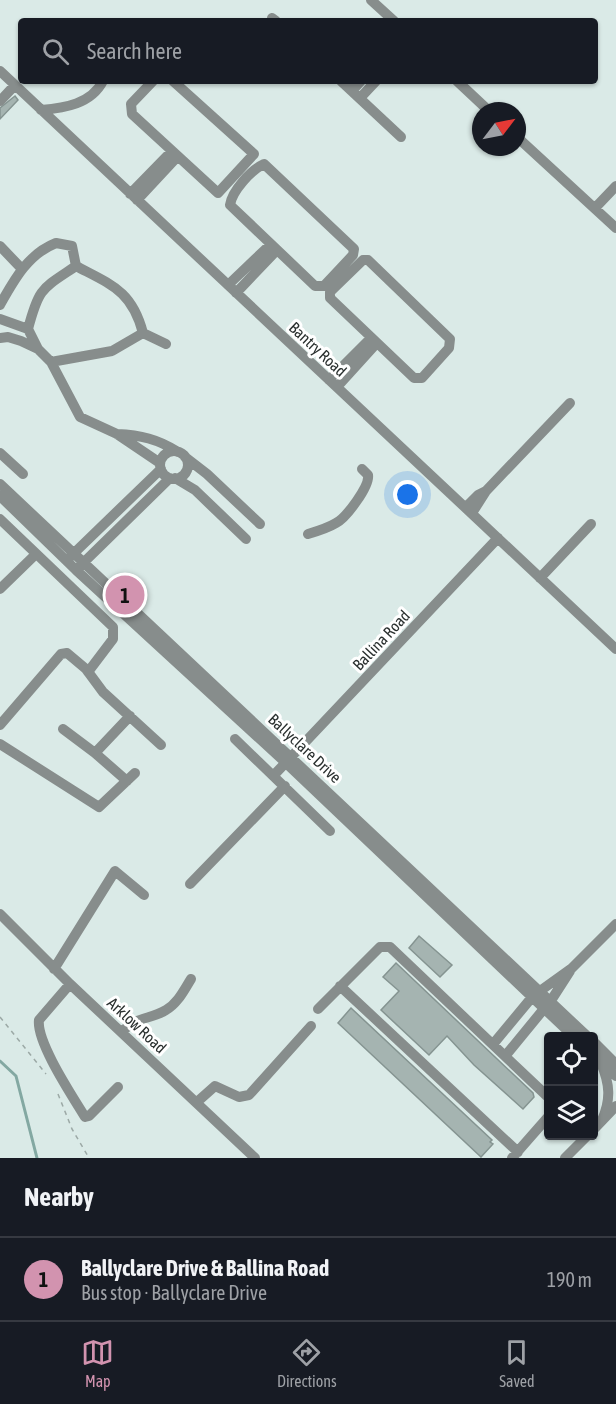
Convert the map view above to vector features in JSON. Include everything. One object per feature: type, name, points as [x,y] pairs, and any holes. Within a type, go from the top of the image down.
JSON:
[{"type":"street","points":[[377,2],[391,18]]},
{"type":"street","name":"Bantry Road","points":[[0,71],[616,649]]},
{"type":"street","points":[[41,110],[78,103],[91,95],[100,84]]},
{"type":"street","points":[[151,84],[130,109],[174,154],[218,193],[253,159],[254,154],[175,84]]},
{"type":"street","points":[[344,84],[401,137]]},
{"type":"street","points":[[356,95],[360,84]]},
{"type":"street","points":[[356,95],[372,84]]},
{"type":"street","points":[[461,84],[480,102]]},
{"type":"street","points":[[0,101],[15,85]]},
{"type":"street","points":[[526,145],[616,228]]},
{"type":"street","points":[[134,197],[174,154]]},
{"type":"street","points":[[264,164],[354,251],[328,282],[318,288],[274,247],[230,205],[231,197],[258,167],[264,164]]},
{"type":"street","points":[[595,208],[616,186]]},
{"type":"street","points":[[0,305],[22,269],[35,254],[56,243],[72,246],[76,266]]},
{"type":"street","points":[[0,246],[22,269]]},
{"type":"street","points":[[228,285],[274,247]]},
{"type":"street","points":[[236,293],[274,247]]},
{"type":"street","points":[[365,260],[448,335],[451,344],[424,376],[417,379],[373,341],[329,296],[359,262],[365,260]]},
{"type":"street","points":[[76,266],[48,284],[37,297],[28,329],[38,349],[51,362],[80,417],[117,434],[160,466],[172,478],[195,490],[246,539]]},
{"type":"street","points":[[76,266],[122,290],[136,308],[143,333],[166,344]]},
{"type":"street","points":[[0,319],[28,329]]},
{"type":"street","points":[[51,362],[112,351],[143,333]]},
{"type":"street","points":[[0,338],[8,337],[38,349]]},
{"type":"street","points":[[333,383],[373,341]]},
{"type":"street","points":[[469,510],[570,403]]},
{"type":"street","points":[[117,434],[140,435],[163,442],[207,474],[260,524]]},
{"type":"street","points":[[0,453],[23,474]]},
{"type":"street","points":[[57,574],[70,557],[160,466],[166,453],[182,455]]},
{"type":"street","points":[[66,583],[79,566],[172,478],[186,471],[182,455]]},
{"type":"street","points":[[309,534],[335,525],[348,513],[368,483],[368,475],[363,469]]},
{"type":"street","name":"Ballyclare Drive","points":[[0,484],[79,566],[583,1032]]},
{"type":"street","name":"Ballyclare Drive","points":[[0,496],[70,557]]},
{"type":"street","points":[[0,519],[115,630],[113,639],[88,672]]},
{"type":"street","points":[[540,578],[591,524]]},
{"type":"street","name":"Ballina Road","points":[[274,775],[498,538]]},
{"type":"street","points":[[0,589],[36,554]]},
{"type":"street","points":[[0,725],[61,654],[69,654],[88,672],[97,686],[161,745]]},
{"type":"street","points":[[95,753],[130,716]]},
{"type":"street","points":[[0,744],[99,807],[131,777],[63,729]]},
{"type":"street","points":[[235,739],[330,831]]},
{"type":"street","name":"Ballyclare Drive","points":[[289,759],[531,998],[569,1032]]},
{"type":"street","points":[[190,884],[285,786]]},
{"type":"street","points":[[54,969],[115,871],[144,895]]},
{"type":"street","name":"Arklow Road","points":[[0,914],[54,969],[123,1031],[255,1158]]},
{"type":"street","points":[[494,1043],[531,998],[572,968],[616,924]]},
{"type":"street","points":[[318,1009],[374,952],[385,945],[494,1043],[544,1092]]},
{"type":"street","points":[[506,1055],[551,1001],[572,968]]},
{"type":"street","points":[[123,1031],[133,1021],[168,1010],[179,999],[191,979]]},
{"type":"street","points":[[70,984],[39,1020],[44,1043],[85,1117],[89,1116],[118,1087]]},
{"type":"street","points":[[340,986],[515,1155],[544,1123]]},
{"type":"street","points":[[197,1102],[215,1086],[239,1097],[249,1095],[311,1026]]},
{"type":"street","points":[[598,1046],[616,1064]]},
{"type":"street","points":[[598,1060],[616,1076]]},
{"type":"street","points":[[598,1061],[609,1080],[609,1090],[608,1107],[598,1124]]},
{"type":"street","points":[[598,1124],[616,1106]]},
{"type":"street","points":[[565,1158],[583,1140]]},
{"type":"path","points":[[0,1017],[46,1075]]},
{"type":"path","points":[[57,1092],[72,1129],[89,1158]]},
{"type":"building","points":[[15,96],[18,100],[0,119],[0,108]]},
{"type":"building","points":[[419,936],[452,965],[440,977],[409,948]]},
{"type":"building","points":[[396,963],[533,1093],[534,1097],[523,1109],[474,1065],[447,1036],[429,1055],[381,1010],[399,991],[383,977]]},
{"type":"building","points":[[351,1008],[492,1140],[490,1142],[493,1144],[481,1157],[338,1023]]},
{"type":"waterway","points":[[0,1061],[16,1076],[37,1158]]},
{"type":"place","name":"Ballyclare Drive & Ballina Road","points":[[125,595]]}]
